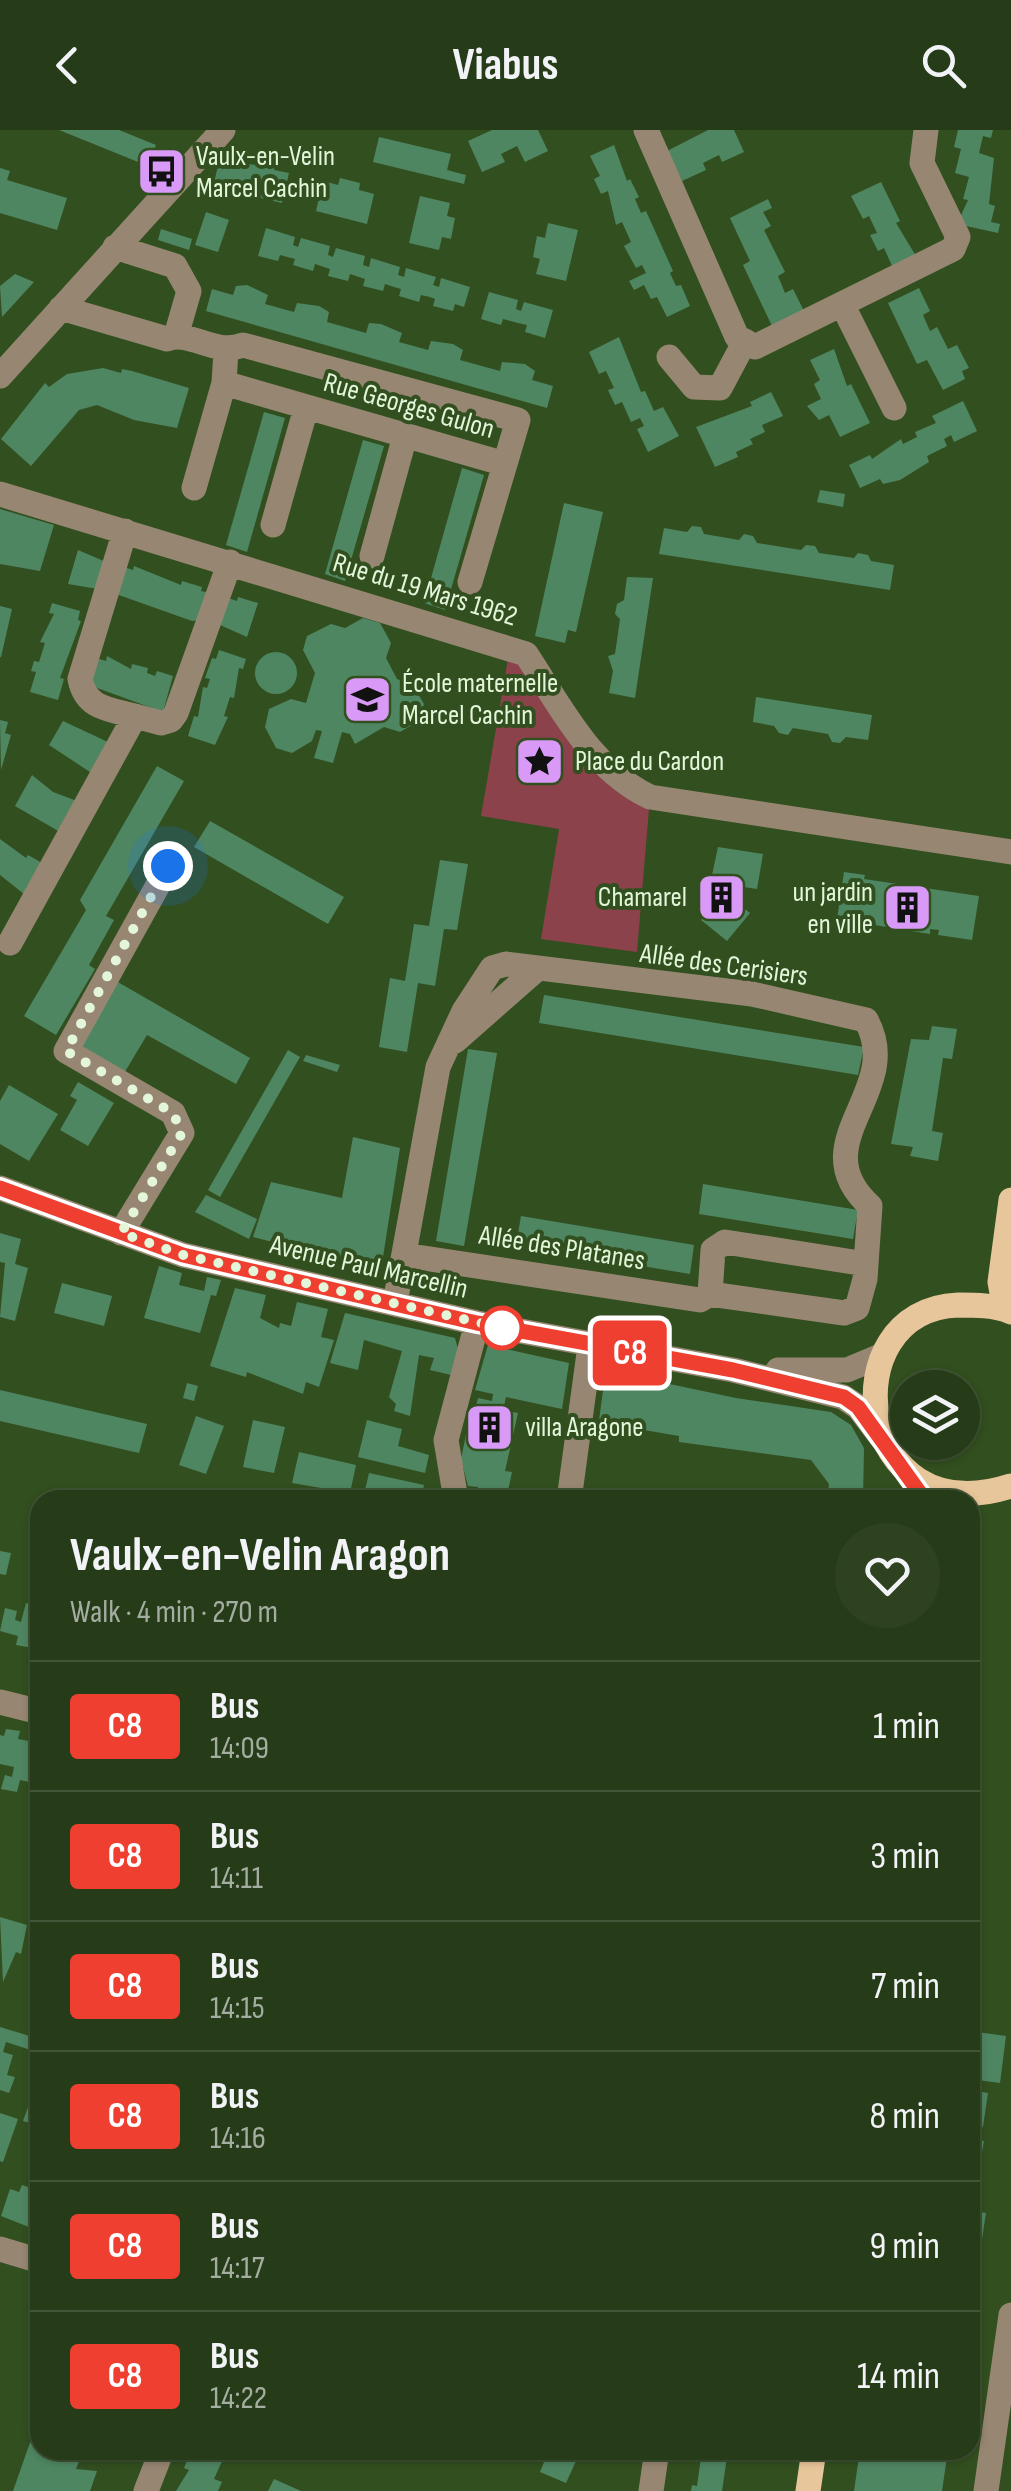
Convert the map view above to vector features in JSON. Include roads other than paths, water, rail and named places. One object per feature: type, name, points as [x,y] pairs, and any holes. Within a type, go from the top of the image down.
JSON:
[{"type":"main road","points":[[968,1305],[1009,1213]]},
{"type":"main road","points":[[919,1490],[881,1437],[873,1396],[883,1356],[903,1329],[922,1314],[968,1305],[1008,1310],[1000,1282],[1009,1213]]},
{"type":"main road","points":[[909,1475],[936,1490]]},
{"type":"main road","points":[[980,1501],[1011,1486]]},
{"type":"main road","points":[[808,2491],[813,2460]]},
{"type":"street","points":[[0,376],[223,130]]},
{"type":"street","points":[[646,130],[737,337],[754,346],[953,249],[958,238],[922,163],[926,130]]},
{"type":"street","points":[[115,247],[175,266],[189,292],[176,336]]},
{"type":"street","points":[[842,304],[894,408]]},
{"type":"street","name":"Rue Georges Gulon","points":[[62,308],[167,340],[176,336],[226,351],[243,345],[518,420],[504,464],[224,383]]},
{"type":"street","points":[[669,357],[694,386],[720,388],[745,341]]},
{"type":"street","points":[[194,488],[224,383],[226,351]]},
{"type":"street","points":[[273,525],[306,408]]},
{"type":"street","points":[[372,556],[405,436]]},
{"type":"street","points":[[470,582],[504,464]]},
{"type":"street","name":"Rue du 19 Mars 1962","points":[[0,494],[526,654],[585,744],[623,784],[650,797],[1011,852]]},
{"type":"street","points":[[125,531],[80,680],[82,694],[92,704],[161,723],[172,720],[186,692],[230,562]]},
{"type":"street","points":[[10,943],[135,716]]},
{"type":"street","points":[[121,1233],[182,1133],[173,1113],[66,1051],[168,866]]},
{"type":"street","name":"Allée des Cerisiers","points":[[395,1304],[438,1067],[492,968],[506,959],[538,968],[752,994],[866,1020],[877,1040],[871,1079],[842,1168],[850,1188],[870,1206],[867,1256]]},
{"type":"street","points":[[447,1048],[538,968]]},
{"type":"street","name":"Avenue Paul Marcellin","points":[[0,1188],[183,1255],[477,1323],[733,1370],[844,1397],[858,1407],[881,1437]]},
{"type":"street","points":[[710,1294],[713,1250],[725,1242],[867,1256]]},
{"type":"street","name":"Allée des Platanes","points":[[404,1254],[700,1300],[710,1294],[844,1313],[857,1308],[867,1256]]},
{"type":"street","points":[[454,1490],[446,1440],[477,1323]]},
{"type":"street","points":[[570,1490],[590,1346]]},
{"type":"street","name":"Avenue Paul Marcellin","points":[[733,1370],[848,1370],[883,1356]]},
{"type":"street","points":[[0,1702],[30,1710]]},
{"type":"street","points":[[0,2249],[30,2258]]},
{"type":"street","points":[[986,2491],[1011,2315]]},
{"type":"street","points":[[146,2491],[158,2460]]},
{"type":"street","points":[[650,2491],[655,2460]]},
{"type":"place","name":"Vaulx-en-Velin Marcel Cachin","points":[[161,172]]},
{"type":"place","name":"École maternelle Marcel Cachin","points":[[367,699]]},
{"type":"place","name":"Place du Cardon","points":[[540,761]]},
{"type":"place","name":"Chamarel","points":[[722,897]]},
{"type":"place","name":"un jardin en ville","points":[[908,908]]},
{"type":"place","name":"villa Aragone","points":[[490,1427]]}]
